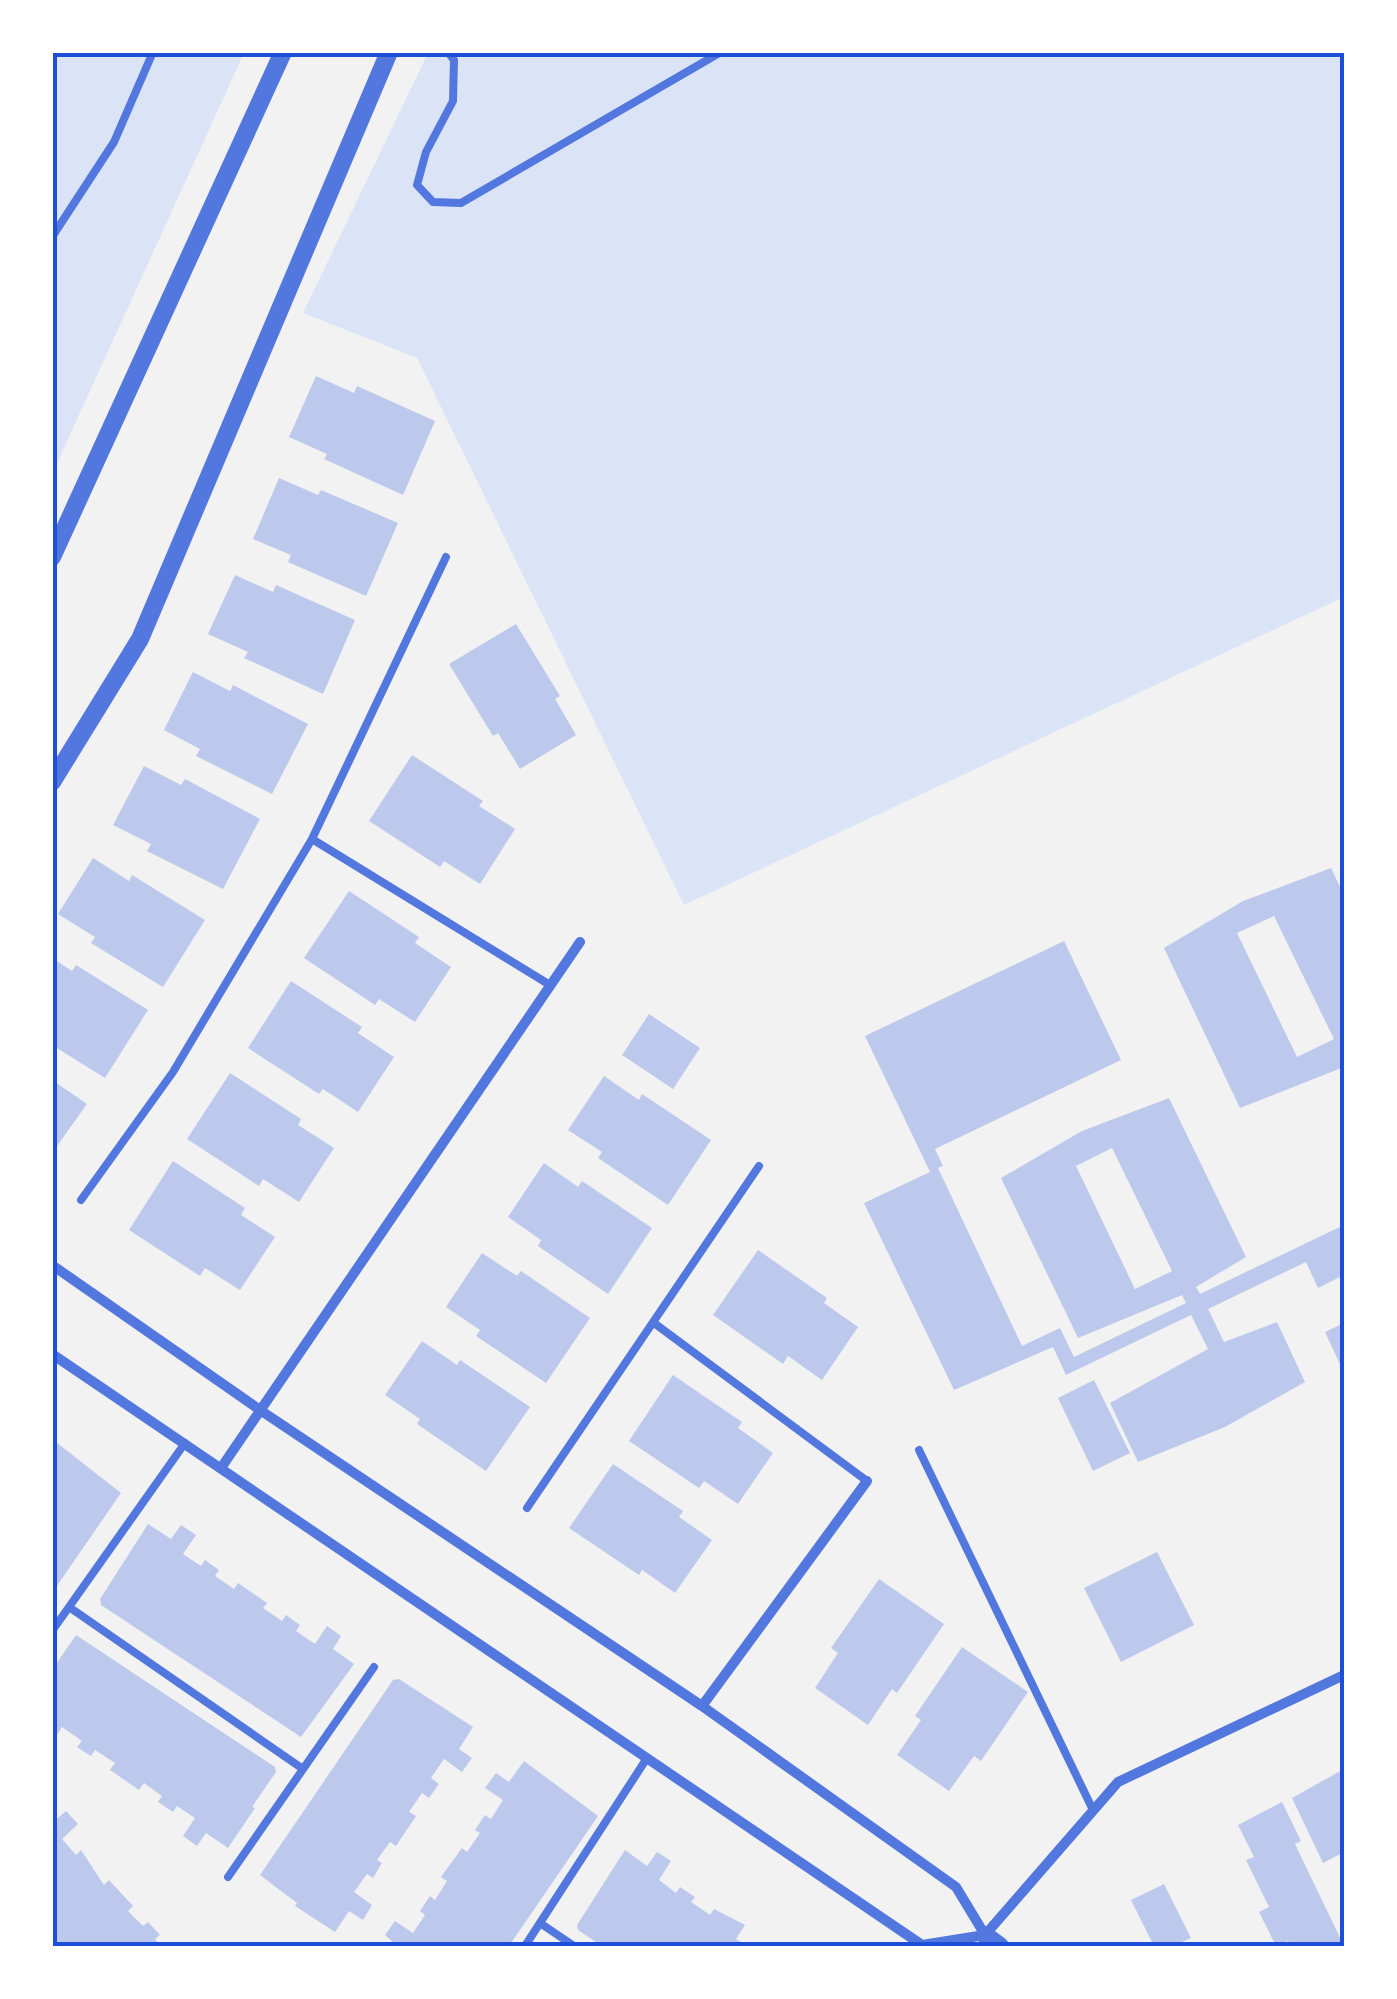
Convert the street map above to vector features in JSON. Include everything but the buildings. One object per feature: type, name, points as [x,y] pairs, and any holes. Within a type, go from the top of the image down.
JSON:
[{"type":"street","points":[[52,558],[283,52]]},
{"type":"street","points":[[52,782],[140,639],[389,52]]},
{"type":"street","points":[[221,1468],[580,942]]},
{"type":"street","points":[[52,1264],[260,1410],[702,1706],[959,1890],[992,1941]]},
{"type":"street","points":[[52,1354],[922,1945],[992,1941],[1118,1782],[1344,1675]]},
{"type":"street","points":[[702,1706],[867,1480]]},
{"type":"lane","points":[[52,237],[114,142],[153,52]]},
{"type":"lane","points":[[448,52],[454,60],[452,101],[426,152],[416,186],[433,202],[461,203],[721,52]]},
{"type":"lane","points":[[81,1200],[173,1072],[312,839],[446,557]]},
{"type":"lane","points":[[312,839],[550,984]]},
{"type":"lane","points":[[527,1508],[759,1166]]},
{"type":"lane","points":[[654,1323],[867,1480]]},
{"type":"lane","points":[[52,1631],[185,1443]]},
{"type":"lane","points":[[918,1450],[1093,1810]]},
{"type":"lane","points":[[70,1607],[303,1769]]},
{"type":"lane","points":[[228,1877],[374,1668]]},
{"type":"lane","points":[[525,1946],[647,1758]]},
{"type":"lane","points":[[540,1923],[574,1946]]},
{"type":"shaded area","points":[[53,53],[244,53],[53,472]]},
{"type":"shaded area","points":[[428,53],[1344,53],[1344,597],[684,905],[417,358],[303,313]]}]
